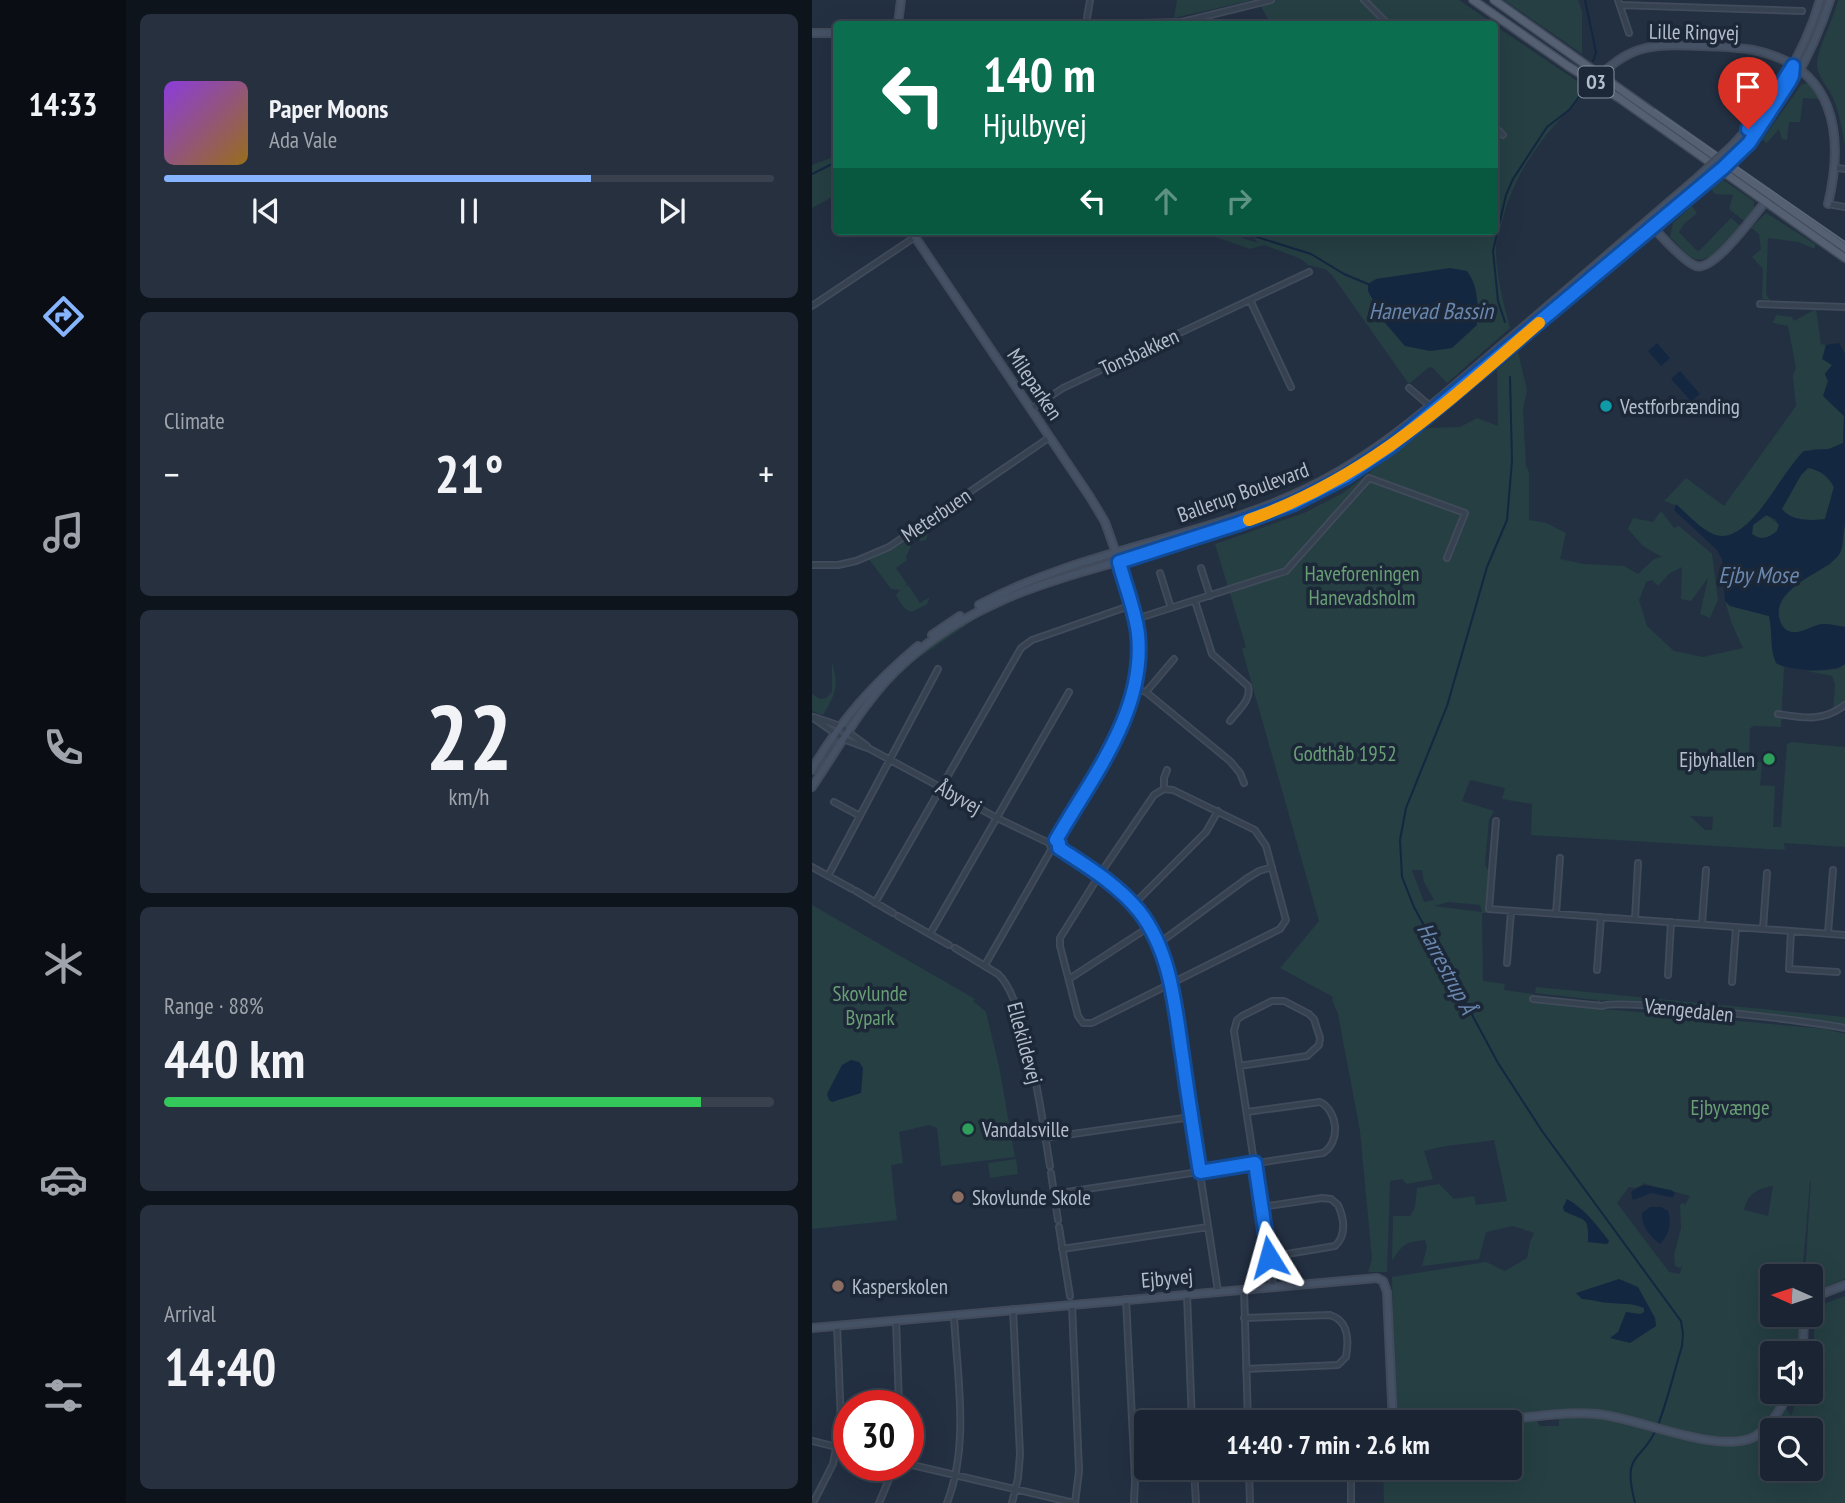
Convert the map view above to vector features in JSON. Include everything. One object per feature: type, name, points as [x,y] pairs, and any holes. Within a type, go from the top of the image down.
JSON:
[{"type":"main road","name":"O3","points":[[1473,0],[1619,98],[1845,258]]},
{"type":"main road","name":"O3","points":[[1494,0],[1845,248]]},
{"type":"street","points":[[898,21],[901,0]]},
{"type":"street","points":[[1086,21],[1090,0]]},
{"type":"street","points":[[1186,21],[1272,0]]},
{"type":"street","points":[[1364,0],[1385,21]]},
{"type":"street","points":[[1749,143],[1792,76],[1793,66],[1820,0]]},
{"type":"street","points":[[1749,143],[1782,102],[1801,70],[1822,25],[1830,0]]},
{"type":"street","points":[[1629,33],[1619,3],[1802,11]]},
{"type":"street","points":[[1801,70],[1800,60],[1816,21],[1817,9]]},
{"type":"street","points":[[812,33],[833,33]]},
{"type":"street","name":"Lille Ringvej","points":[[1601,75],[1623,55],[1654,45],[1740,48],[1766,54],[1801,70],[1817,82],[1831,105],[1838,139],[1841,168],[1828,204]]},
{"type":"street","name":"Ballerup Boulevard","points":[[812,770],[834,733],[866,694],[886,673],[948,623],[1015,587],[1116,552],[1235,518],[1289,497],[1325,480],[1372,452],[1430,406],[1733,145],[1764,110],[1793,66]]},
{"type":"street","points":[[1498,130],[1503,135]]},
{"type":"street","name":"Ballerup Boulevard","points":[[812,787],[848,731],[887,680],[904,663],[951,627],[986,606],[1045,582],[1119,562],[1276,510],[1345,477],[1406,436],[1705,184],[1749,143]]},
{"type":"street","points":[[1647,221],[1692,265],[1702,267],[1714,260],[1766,201]]},
{"type":"street","points":[[1828,204],[1845,207]]},
{"type":"street","points":[[812,306],[912,235]]},
{"type":"street","name":"Mileparken","points":[[914,235],[1099,511],[1119,562]]},
{"type":"street","name":"Tonsbakken","points":[[1031,409],[1063,388],[1309,272]]},
{"type":"street","points":[[1250,300],[1292,387]]},
{"type":"street","points":[[1760,304],[1845,307]]},
{"type":"street","points":[[1409,388],[1430,406]]},
{"type":"street","name":"Meterbuen","points":[[812,565],[838,565],[856,561],[889,547],[1050,438]]},
{"type":"street","points":[[1136,619],[1286,571],[1370,478],[1465,513],[1447,558]]},
{"type":"street","points":[[985,965],[1051,850],[1049,843],[1056,840],[1120,730],[1135,689],[1139,661],[1136,619],[1119,562]]},
{"type":"street","points":[[1201,568],[1210,596]]},
{"type":"street","points":[[1160,573],[1171,608]]},
{"type":"street","points":[[1195,601],[1212,654],[1248,686],[1250,691],[1230,721]]},
{"type":"street","points":[[875,902],[1021,648],[1032,640],[1132,605]]},
{"type":"street","points":[[1146,692],[1174,659]]},
{"type":"street","points":[[828,876],[938,669]]},
{"type":"street","points":[[1135,689],[1146,692],[1230,761],[1244,783]]},
{"type":"street","points":[[930,934],[1069,692]]},
{"type":"street","points":[[1778,714],[1820,718],[1845,705]]},
{"type":"street","name":"Åbyvej","points":[[812,717],[840,726],[870,749]]},
{"type":"street","name":"Åbyvej","points":[[812,717],[844,739],[870,749],[1049,843]]},
{"type":"street","points":[[1164,789],[1167,770]]},
{"type":"street","points":[[1164,789],[1173,790],[1255,830],[1266,846],[1286,915],[1284,925],[1171,985],[1092,1023],[1083,1023],[1078,1016],[1060,938],[1154,794],[1164,789]]},
{"type":"street","points":[[834,803],[860,816]]},
{"type":"street","points":[[1133,905],[1206,832],[1218,811]]},
{"type":"street","points":[[1496,821],[1489,909],[1845,934]]},
{"type":"street","points":[[1056,840],[1059,848]]},
{"type":"street","points":[[1059,848],[1100,874],[1133,905],[1158,944],[1171,985],[1218,1291]]},
{"type":"street","points":[[1051,850],[1059,848]]},
{"type":"street","points":[[1556,914],[1560,858]]},
{"type":"street","points":[[1635,919],[1638,863]]},
{"type":"street","name":"Ellekildevej","points":[[812,867],[985,965],[1004,979],[1014,997],[1039,1094],[1049,1166]]},
{"type":"street","points":[[1158,944],[1259,870],[1272,867]]},
{"type":"street","points":[[1702,924],[1706,870]]},
{"type":"street","points":[[1828,933],[1833,870]]},
{"type":"street","points":[[1763,929],[1767,873]]},
{"type":"street","points":[[1507,963],[1511,911]]},
{"type":"street","points":[[1598,970],[1601,917]]},
{"type":"street","points":[[1668,975],[1671,922]]},
{"type":"street","points":[[1069,979],[1149,927]]},
{"type":"street","points":[[1732,982],[1736,927]]},
{"type":"street","points":[[1791,931],[1789,969],[1838,972]]},
{"type":"street","name":"Vængedalen","points":[[1533,999],[1602,1006],[1609,1003],[1653,1006],[1845,1028]]},
{"type":"street","points":[[1239,1066],[1307,1056],[1319,1045],[1318,1026],[1309,1014],[1284,1001],[1272,1001],[1242,1016],[1237,1020],[1234,1031],[1239,1066],[1255,1163],[1273,1286]]},
{"type":"street","points":[[1054,1195],[1323,1153],[1332,1145],[1335,1135],[1332,1114],[1329,1108],[1320,1102],[1247,1112]]},
{"type":"street","points":[[1045,1138],[1191,1117]]},
{"type":"street","points":[[1051,1173],[1058,1220]]},
{"type":"street","points":[[1261,1207],[1331,1199],[1339,1207],[1343,1227],[1341,1241],[1332,1247],[1269,1257]]},
{"type":"street","points":[[1059,1227],[1070,1296]]},
{"type":"street","points":[[1062,1249],[1209,1227]]},
{"type":"street","name":"Ejbyvej","points":[[812,1328],[1368,1277],[1383,1281],[1387,1292],[1392,1410]]},
{"type":"street","points":[[1824,1293],[1845,1285]]},
{"type":"street","points":[[1244,1289],[1248,1410]]},
{"type":"street","points":[[1187,1294],[1191,1410]]},
{"type":"street","points":[[1126,1299],[1134,1503]]},
{"type":"street","points":[[924,1468],[1075,1503],[1079,1471],[1072,1304]]},
{"type":"street","points":[[1012,1503],[1020,1454],[1013,1309]]},
{"type":"street","points":[[947,1503],[957,1475],[960,1446],[954,1315]]},
{"type":"street","points":[[1244,1318],[1330,1315],[1341,1321],[1346,1330],[1346,1357],[1338,1365],[1246,1369]]},
{"type":"street","points":[[895,1320],[898,1390]]},
{"type":"street","points":[[837,1325],[840,1390]]},
{"type":"street","points":[[1522,1420],[1596,1414],[1665,1431],[1717,1440],[1747,1440],[1765,1427],[1783,1404]]},
{"type":"street","points":[[812,1441],[833,1446]]},
{"type":"street","points":[[813,1503],[833,1460]]},
{"type":"street","points":[[1195,1480],[1196,1503]]},
{"type":"street","points":[[1249,1480],[1250,1503]]},
{"type":"street","points":[[1351,1480],[1351,1503]]},
{"type":"street","points":[[879,1503],[888,1481]]},
{"type":"green space","points":[[1177,0],[1253,0],[1174,18]]},
{"type":"green space","points":[[1257,0],[1459,0],[1490,21],[1269,21]]},
{"type":"green space","points":[[1504,0],[1578,0],[1582,11],[1582,54]]},
{"type":"green space","points":[[1838,0],[1845,0],[1845,146],[1835,104],[1817,64]]},
{"type":"green space","points":[[1498,28],[1589,89],[1536,149],[1508,201],[1497,239],[1496,258],[1510,328],[1447,383],[1429,367],[1409,384],[1332,275],[1325,269],[1308,265],[1301,259],[1264,245],[1250,249],[1210,235],[1243,235],[1242,238],[1258,243],[1252,235],[1498,235]]},
{"type":"green space","points":[[1807,83],[1818,91],[1833,121],[1827,120],[1824,105],[1818,99],[1803,98],[1800,122],[1789,122],[1787,140],[1782,139],[1779,129],[1767,143],[1762,140],[1801,85]]},
{"type":"green space","points":[[833,157],[833,197],[812,208],[812,165]]},
{"type":"green space","points":[[1723,180],[1754,201],[1754,208],[1744,221],[1729,209],[1733,195],[1715,194],[1711,189]]},
{"type":"green space","points":[[1692,206],[1697,213],[1679,232],[1696,250],[1699,251],[1731,218],[1740,226],[1718,250],[1705,259],[1691,257],[1670,237],[1673,223]]},
{"type":"green space","points":[[1766,213],[1815,244],[1815,249],[1798,242],[1768,238],[1766,294],[1770,300],[1762,299],[1763,269],[1752,257],[1761,249],[1759,234],[1751,228]]},
{"type":"green space","points":[[1816,309],[1821,344],[1826,345],[1825,352],[1832,365],[1825,374],[1828,381],[1824,396],[1844,416],[1843,443],[1829,449],[1811,450],[1799,458],[1745,527],[1733,534],[1711,534],[1679,508],[1664,501],[1686,478],[1724,506],[1796,406],[1793,376],[1796,368],[1788,326],[1773,323],[1776,315],[1792,317],[1794,321]]},
{"type":"green space","points":[[1518,352],[1527,390],[1523,410],[1526,466],[1529,472],[1529,520],[1546,523],[1566,533],[1560,559],[1584,564],[1624,566],[1638,574],[1654,559],[1662,557],[1643,546],[1628,529],[1633,518],[1653,522],[1661,511],[1674,528],[1679,526],[1712,554],[1718,600],[1710,618],[1700,614],[1708,578],[1691,601],[1681,599],[1682,567],[1670,573],[1658,586],[1652,580],[1646,582],[1639,600],[1647,626],[1674,651],[1703,657],[1743,648],[1725,601],[1731,606],[1769,616],[1776,663],[1784,667],[1781,727],[1750,728],[1749,762],[1762,762],[1760,785],[1775,786],[1773,827],[1781,827],[1787,744],[1791,742],[1845,747],[1845,847],[1784,843],[1785,850],[1531,835],[1532,804],[1502,799],[1505,788],[1470,780],[1462,801],[1494,811],[1489,820],[1485,865],[1489,871],[1486,913],[1482,913],[1483,981],[1505,984],[1504,990],[1533,994],[1539,1003],[1826,1029],[1845,1034],[1845,1279],[1824,1288],[1824,1264],[1806,1264],[1810,1181],[1803,1264],[1760,1264],[1760,1327],[1800,1327],[1800,1341],[1760,1341],[1760,1404],[1779,1404],[1770,1418],[1760,1418],[1758,1430],[1739,1439],[1700,1436],[1600,1411],[1557,1412],[1522,1419],[1522,1410],[1395,1410],[1392,1277],[1486,1262],[1505,1271],[1527,1258],[1534,1233],[1513,1226],[1486,1232],[1479,1259],[1422,1266],[1427,1247],[1425,1240],[1405,1245],[1392,1261],[1393,1216],[1410,1216],[1415,1207],[1417,1188],[1439,1184],[1454,1199],[1474,1196],[1476,1205],[1507,1201],[1494,1140],[1424,1151],[1433,1179],[1407,1184],[1402,1179],[1390,1181],[1387,1272],[1368,1272],[1372,1259],[1360,1131],[1338,1014],[1333,997],[1280,968],[1319,921],[1242,649],[1246,647],[1215,544],[1304,513],[1343,493],[1427,428],[1460,427],[1477,418],[1498,426],[1497,370]],"holes":[[[1690,816],[1713,817],[1712,830],[1705,830]],[[1412,870],[1422,870],[1424,882],[1434,900],[1424,902]],[[1448,902],[1480,905],[1482,912],[1434,906]],[[1642,1183],[1690,1196],[1685,1205],[1680,1205],[1681,1228],[1674,1255],[1675,1266],[1682,1266],[1680,1274],[1669,1272],[1617,1203],[1629,1187],[1643,1185]],[[1773,1186],[1768,1216],[1744,1210],[1751,1196],[1758,1190]]]},
{"type":"green space","points":[[1808,468],[1824,475],[1834,487],[1825,519],[1795,518],[1781,509]]},
{"type":"green space","points":[[1767,515],[1779,525],[1777,531],[1765,538],[1752,534],[1753,525]]},
{"type":"green space","points":[[1845,525],[1845,627],[1824,624],[1798,632],[1787,631],[1780,621],[1782,602],[1795,586],[1831,564]]},
{"type":"green space","points":[[922,531],[928,534],[926,540],[920,541],[917,538],[906,557],[907,560],[896,568],[907,584],[904,587],[908,585],[920,603],[930,597],[927,604],[912,612],[904,608],[896,595],[900,590],[891,589],[869,559]]},
{"type":"green space","points":[[1108,568],[1037,589],[1082,574]]},
{"type":"green space","points":[[1033,591],[975,619],[914,661],[888,686],[866,714],[883,690],[904,667],[954,630],[981,614]]},
{"type":"green space","points":[[832,662],[835,690],[823,715],[812,711],[812,694],[820,699],[826,698],[832,692]]},
{"type":"green space","points":[[1845,664],[1845,703],[1833,711],[1835,684],[1832,676],[1807,671],[1838,669]]},
{"type":"green space","name":"Skovlunde Bypark","points":[[812,905],[975,999],[973,1001],[986,1012],[999,1066],[1015,1157],[941,1166],[937,1128],[929,1125],[899,1132],[903,1163],[891,1165],[897,1220],[812,1229]]},
{"type":"green space","points":[[1536,987],[1845,1017],[1845,1026],[1601,1000],[1597,1003],[1597,1000],[1535,993]]},
{"type":"green space","points":[[1016,1159],[1018,1174],[990,1178],[988,1163]]},
{"type":"green space","points":[[1845,1296],[1845,1503],[1384,1503],[1383,1480],[1522,1480],[1522,1421],[1537,1421],[1540,1426],[1559,1426],[1559,1419],[1583,1417],[1614,1420],[1702,1442],[1742,1444],[1760,1437],[1760,1481],[1823,1481],[1823,1418],[1776,1418],[1785,1406],[1791,1416],[1795,1404],[1823,1404],[1823,1341],[1814,1341],[1814,1327],[1824,1326],[1824,1304]]},
{"type":"water","name":"Hanevad Bassin","points":[[1450,268],[1467,271],[1471,277],[1477,297],[1477,325],[1452,348],[1430,351],[1405,346],[1386,324],[1368,291],[1368,284],[1376,279]]},
{"type":"water","points":[[1657,343],[1670,358],[1661,366],[1648,351]]},
{"type":"water","name":"Ejby Mose","points":[[1839,343],[1845,354],[1845,525],[1842,545],[1840,553],[1831,563],[1799,583],[1782,599],[1779,609],[1781,623],[1790,631],[1799,632],[1824,624],[1845,627],[1845,664],[1831,669],[1811,670],[1776,663],[1769,616],[1730,606],[1725,601],[1722,559],[1717,550],[1674,510],[1676,504],[1709,532],[1723,536],[1736,532],[1762,508],[1804,451],[1829,449],[1843,443],[1844,416],[1823,396],[1828,381],[1825,374],[1832,365],[1822,359],[1826,345]],"holes":[[[1808,468],[1824,475],[1834,487],[1825,519],[1796,518],[1782,509],[1801,475]],[[1766,515],[1775,519],[1779,525],[1777,531],[1765,538],[1755,536],[1752,534],[1753,525]]]},
{"type":"water","points":[[1680,371],[1700,394],[1691,401],[1671,379]]},
{"type":"water","points":[[851,1060],[859,1062],[863,1068],[861,1093],[832,1102],[827,1094],[842,1065]]},
{"type":"water","points":[[1643,1185],[1675,1193],[1673,1197],[1669,1197],[1651,1193],[1633,1200],[1631,1192]]},
{"type":"water","points":[[1567,1199],[1590,1217],[1609,1241],[1607,1244],[1588,1242],[1586,1223],[1564,1211]]},
{"type":"water","points":[[1650,1207],[1661,1207],[1668,1211],[1669,1229],[1660,1244],[1643,1222],[1642,1213]]},
{"type":"water","points":[[1619,1279],[1638,1287],[1655,1318],[1656,1326],[1630,1343],[1610,1338],[1618,1332],[1626,1312],[1640,1314],[1644,1312],[1644,1308],[1582,1299],[1576,1293]]},
{"type":"waterway","name":"Harrestrup Å","points":[[1585,0],[1596,52],[1593,61]]},
{"type":"waterway","name":"Harrestrup Å","points":[[1498,229],[1506,195],[1513,179],[1547,127],[1569,110],[1585,89]]},
{"type":"waterway","points":[[812,174],[833,164]]},
{"type":"waterway","points":[[1251,235],[1311,254],[1344,274],[1368,284]]},
{"type":"waterway","name":"Harrestrup Å","points":[[1497,235],[1493,251],[1498,301],[1505,322]]},
{"type":"waterway","name":"Harrestrup Å","points":[[1510,377],[1512,461],[1507,520],[1487,567],[1447,706],[1406,808],[1400,840],[1402,877],[1414,907],[1498,1063],[1542,1131],[1681,1321],[1682,1346],[1662,1415],[1652,1437],[1632,1465],[1631,1486],[1635,1503]]},
{"type":"tram line","points":[[1655,110],[1845,242]]},
{"type":"slow traffic","points":[[1249,520],[1329,486],[1376,457],[1406,436],[1539,323]]},
{"type":"place","name":"Vestforbrænding","points":[[1606,406]]},
{"type":"place","name":"Ejbyhallen","points":[[1769,759]]},
{"type":"place","name":"Vandalsville","points":[[968,1129]]},
{"type":"place","name":"Skovlunde Skole","points":[[958,1197]]},
{"type":"place","name":"Kasperskolen","points":[[838,1286]]},
{"type":"route","points":[[1269,1257],[1255,1163],[1200,1172],[1171,985],[1158,944],[1141,914],[1121,892],[1100,874],[1059,848],[1056,840],[1120,730],[1135,689],[1139,661],[1138,633],[1119,562],[1294,503],[1345,477],[1406,436],[1741,152],[1780,97],[1792,76],[1793,66],[1748,129]]},
{"type":"park label","name":"Haveforeningen Hanevadsholm","points":[[1362,585]]},
{"type":"park label","name":"Godthåb 1952","points":[[1345,753]]},
{"type":"park label","name":"Ejbyvænge","points":[[1730,1107]]}]
